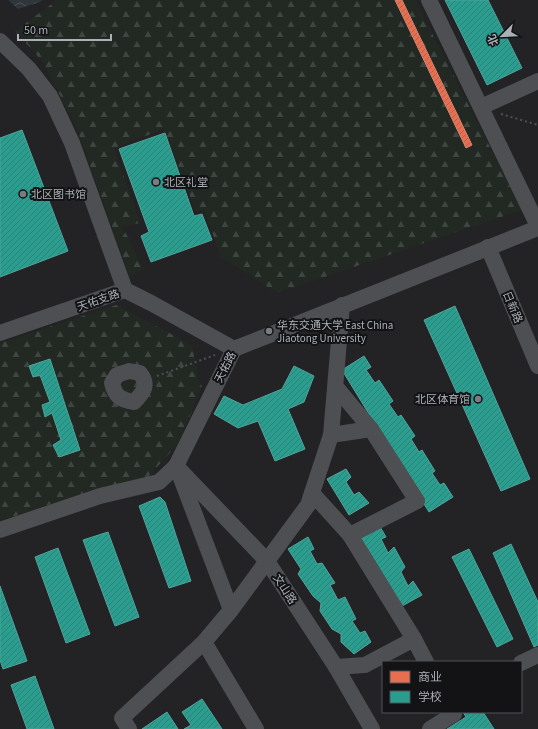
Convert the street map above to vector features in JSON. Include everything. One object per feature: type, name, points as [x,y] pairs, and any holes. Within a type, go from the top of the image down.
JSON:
[{"type":"street","points":[[429,0],[538,227]]},
{"type":"street","points":[[0,41],[29,69],[50,96],[72,143],[125,290]]},
{"type":"street","points":[[481,108],[538,81]]},
{"type":"street","name":"天佑路","points":[[0,530],[100,496],[159,482],[176,466],[234,349],[538,227]]},
{"type":"street","name":"日新路","points":[[488,247],[538,366]]},
{"type":"street","name":"天佑支路","points":[[0,334],[125,290],[152,303],[234,349]]},
{"type":"street","points":[[129,729],[122,718],[204,642],[231,610],[308,505],[331,435],[342,305]]},
{"type":"street","points":[[336,387],[371,429],[417,501],[350,535]]},
{"type":"street","points":[[331,435],[371,429]]},
{"type":"street","points":[[176,466],[231,610]]},
{"type":"street","name":"文山路","points":[[176,466],[267,561],[336,667],[372,729]]},
{"type":"street","points":[[312,493],[350,535],[414,639],[425,661]]},
{"type":"street","points":[[336,667],[365,665],[414,639]]},
{"type":"street","points":[[204,642],[256,729]]},
{"type":"street","points":[[522,663],[538,655]]},
{"type":"street","points":[[430,729],[454,714],[453,713]]},
{"type":"path","points":[[481,108],[538,125]]},
{"type":"path","points":[[145,380],[234,349]]},
{"type":"shaded area","name":"华东交通大学 East China Jiaotong University","points":[[0,0],[538,0],[538,729],[0,729]]},
{"type":"green space","points":[[57,0],[415,0],[522,210],[277,293],[221,257],[204,210],[196,212],[164,129],[114,148],[140,223],[122,227],[143,269],[130,277],[77,129],[43,62],[15,31]]},
{"type":"green space","points":[[116,305],[192,345],[198,377],[202,387],[178,444],[148,477],[93,490],[0,521],[0,343]]},
{"type":"water","points":[[8,0],[42,0],[18,9]]},
{"type":"building: 商业","points":[[395,0],[402,0],[472,145],[466,148]]},
{"type":"building: 学校","points":[[445,0],[488,0],[522,68],[487,85]]},
{"type":"building: 学校","name":"北区图书馆","points":[[22,130],[68,251],[0,277],[0,138]]},
{"type":"building: 学校","name":"北区礼堂","points":[[165,133],[194,216],[202,214],[212,240],[151,262],[141,236],[149,232],[119,149]]},
{"type":"building: 学校","name":"北区体育馆","points":[[455,306],[530,479],[501,491],[424,320]]},
{"type":"building: 学校","points":[[364,356],[371,367],[366,370],[375,383],[379,380],[393,401],[389,404],[398,417],[401,415],[415,436],[411,439],[419,452],[422,450],[435,471],[432,473],[440,485],[444,483],[453,497],[429,512],[342,370]]},
{"type":"building: 学校","points":[[50,359],[80,450],[59,457],[53,445],[61,440],[52,413],[45,417],[42,405],[50,402],[40,375],[33,377],[29,366]]},
{"type":"building: 学校","points":[[294,366],[314,376],[304,402],[288,409],[305,449],[275,461],[258,421],[238,428],[214,414],[224,396],[243,405],[282,389]]},
{"type":"building: 学校","points":[[346,469],[351,477],[346,482],[354,495],[359,492],[369,503],[349,515],[327,479]]},
{"type":"building: 学校","points":[[160,497],[165,502],[191,581],[169,588],[139,506]]},
{"type":"building: 学校","points":[[379,525],[386,537],[381,539],[388,553],[394,547],[405,567],[401,572],[408,586],[413,581],[422,595],[402,606],[362,547],[366,545],[359,536]]},
{"type":"building: 学校","points":[[108,532],[139,617],[115,626],[83,540]]},
{"type":"building: 学校","points":[[308,537],[314,549],[310,551],[317,564],[322,563],[335,583],[330,585],[338,600],[345,597],[356,619],[352,621],[360,633],[365,631],[371,642],[354,654],[341,642],[341,634],[332,629],[320,611],[321,603],[313,596],[298,574],[301,569],[288,549]]},
{"type":"building: 学校","points":[[511,544],[538,602],[538,645],[534,647],[493,553]]},
{"type":"building: 学校","points":[[58,548],[90,634],[66,643],[35,557]]},
{"type":"building: 学校","points":[[469,549],[513,639],[497,647],[452,557]]},
{"type":"building: 学校","points":[[0,586],[27,661],[3,669],[0,660]]},
{"type":"building: 学校","points":[[35,676],[54,729],[27,729],[11,685]]},
{"type":"building: 学校","points":[[202,699],[222,729],[184,729],[191,725],[182,712]]},
{"type":"building: 学校","points":[[167,712],[178,729],[142,729]]},
{"type":"building: 学校","points":[[464,713],[484,713],[494,729],[447,729],[466,717]]},
{"type":"place","name":"北区礼堂","points":[[156,182]]},
{"type":"place","name":"北区图书馆","points":[[23,194]]},
{"type":"place","name":"华东交通大学 East China Jiaotong University","points":[[269,331]]},
{"type":"place","name":"北区体育馆","points":[[478,399]]}]
